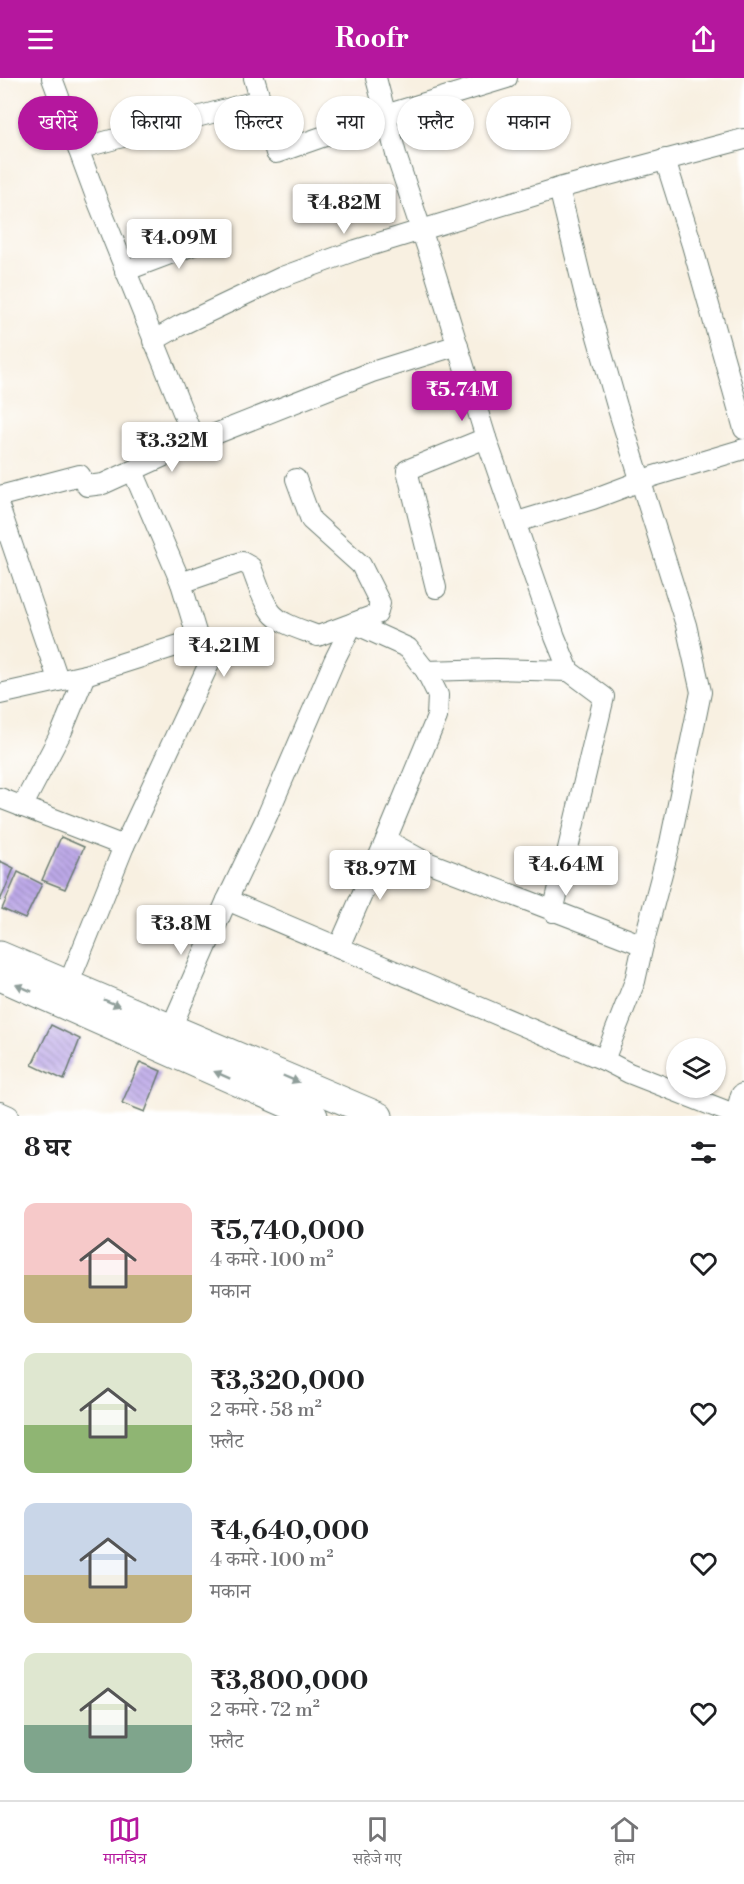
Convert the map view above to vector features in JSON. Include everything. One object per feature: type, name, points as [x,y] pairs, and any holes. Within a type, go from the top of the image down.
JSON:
[{"type":"street","points":[[52,78],[59,96]]},
{"type":"street","points":[[254,78],[259,96]]},
{"type":"street","points":[[376,78],[397,158],[486,438],[555,637],[569,671],[604,697],[553,912]]},
{"type":"street","points":[[304,143],[386,115],[507,78]]},
{"type":"street","points":[[98,144],[214,112]]},
{"type":"street","points":[[153,341],[178,326],[282,277],[356,250],[422,232],[559,188],[744,139]]},
{"type":"street","points":[[78,150],[195,442]]},
{"type":"street","points":[[665,159],[744,429]]},
{"type":"street","points":[[559,188],[584,291],[640,481],[686,625],[701,692],[670,843],[635,981],[604,1060]]},
{"type":"street","points":[[125,271],[220,235]]},
{"type":"street","points":[[0,496],[80,475],[87,486],[103,484],[195,442],[372,372],[458,345]]},
{"type":"street","points":[[436,588],[407,470],[486,438]]},
{"type":"street","points":[[517,522],[744,449]]},
{"type":"street","points":[[64,994],[124,846],[208,666],[181,583],[133,471]]},
{"type":"street","points":[[181,583],[242,562],[251,567],[272,613],[291,626],[318,636],[377,614],[380,603],[361,565],[311,520],[296,479]]},
{"type":"street","points":[[0,509],[58,680]]},
{"type":"street","points":[[339,947],[437,717],[438,695],[426,671],[408,648],[353,623]]},
{"type":"street","points":[[171,1028],[353,623]]},
{"type":"street","points":[[0,694],[85,675],[198,639]]},
{"type":"street","points":[[426,671],[495,669],[569,671]]},
{"type":"street","points":[[22,807],[62,731],[85,675]]},
{"type":"street","points":[[0,798],[124,846]]},
{"type":"street","points":[[386,840],[422,860],[643,945]]},
{"type":"street","points":[[227,900],[604,1060],[629,1073],[739,1116],[744,1097]]},
{"type":"street","points":[[0,955],[64,994],[314,1116]]},
{"type":"street","points":[[0,977],[64,994],[171,1028],[336,1108],[379,1116]]},
{"type":"street","points":[[0,1112],[9,1116]]},
{"type":"building","points":[[61,837],[84,847],[65,889],[42,880]]},
{"type":"building","points":[[0,861],[14,868],[0,901]]},
{"type":"building","points":[[18,872],[42,884],[25,919],[2,909]]},
{"type":"building","points":[[51,1025],[80,1039],[64,1080],[32,1065]]},
{"type":"building","points":[[140,1062],[161,1071],[145,1112],[122,1103]]}]
